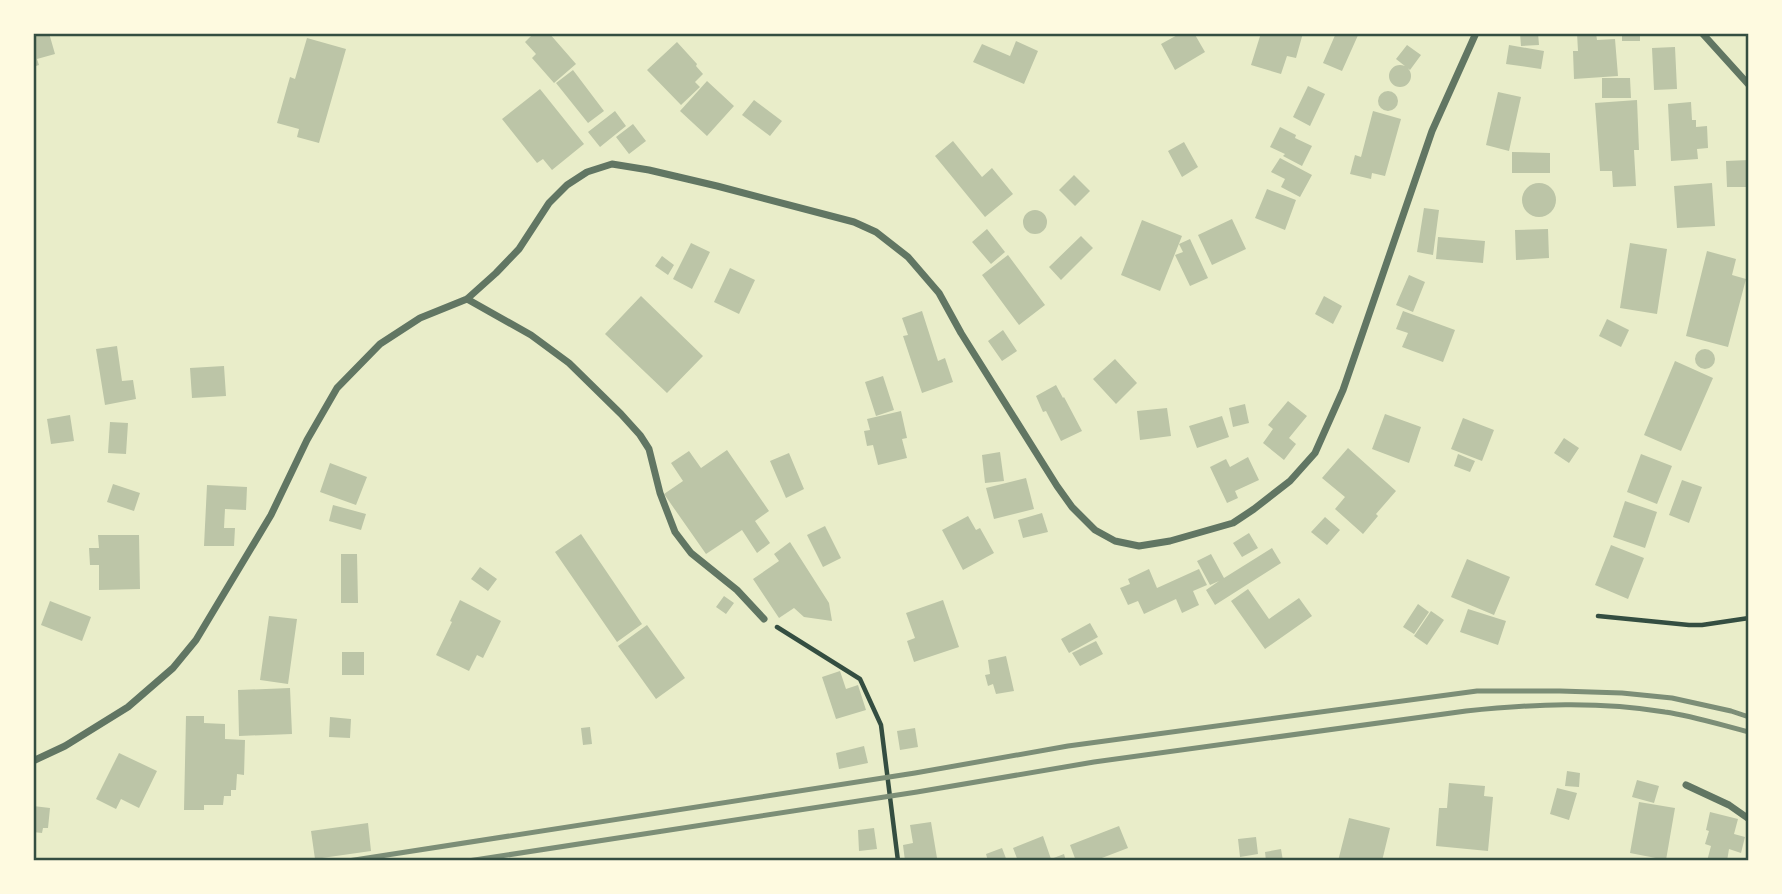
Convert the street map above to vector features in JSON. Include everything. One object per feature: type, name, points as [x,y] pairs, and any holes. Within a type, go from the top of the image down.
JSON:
[{"type":"street","points":[[33,761],[65,746],[128,707],[173,668],[196,640],[271,515],[307,440],[337,388],[380,344],[420,318],[467,299],[519,248],[549,203],[567,185],[587,172],[612,164],[717,186],[854,222],[876,232],[908,257],[939,293],[1050,475],[1072,507],[1095,530],[1115,541],[1139,546],[1170,541],[1233,523],[1290,481],[1315,453],[1343,390],[1432,131],[1476,33]]},
{"type":"street","points":[[1702,33],[1749,85]]},
{"type":"street","points":[[467,299],[531,335],[569,363],[621,414],[649,449],[660,493],[675,532],[691,553],[737,590],[764,619]]},
{"type":"street","points":[[1686,785],[1729,805],[1749,819]]},
{"type":"path","points":[[1598,616],[1689,625],[1749,618]]},
{"type":"path","points":[[764,619],[860,679],[881,724],[898,861]]},
{"type":"building","points":[[49,33],[55,54],[37,59],[39,65],[33,67],[33,36]]},
{"type":"building","points":[[534,33],[549,33],[576,64],[554,83],[532,58],[536,54],[525,42]]},
{"type":"building","points":[[1181,33],[1194,33],[1205,52],[1175,70],[1161,44]]},
{"type":"building","points":[[1261,33],[1303,33],[1296,58],[1287,56],[1281,74],[1251,65]]},
{"type":"building","points":[[1336,33],[1359,33],[1342,71],[1323,63]]},
{"type":"building","points":[[1520,33],[1538,33],[1539,45],[1521,46]]},
{"type":"building","points":[[1577,33],[1596,33],[1597,40],[1615,39],[1618,76],[1574,79],[1573,51],[1578,51]]},
{"type":"building","points":[[1622,33],[1640,33],[1640,41],[1622,41]]},
{"type":"building","points":[[307,38],[346,49],[319,143],[297,137],[299,129],[277,123],[290,77],[295,79]]},
{"type":"building","points":[[1016,41],[1038,51],[1024,84],[973,62],[982,44],[1010,56]]},
{"type":"building","points":[[677,42],[703,74],[695,82],[700,87],[681,105],[647,70]]},
{"type":"building","points":[[1407,45],[1421,55],[1410,70],[1396,59]]},
{"type":"building","points":[[1509,45],[1544,51],[1541,69],[1506,64]]},
{"type":"building","points":[[1675,47],[1677,89],[1654,90],[1652,48]]},
{"type":"building","points":[[1400,65],[1408,68],[1411,76],[1408,84],[1400,87],[1392,84],[1389,76],[1392,68]]},
{"type":"building","points":[[573,70],[604,111],[588,123],[556,83]]},
{"type":"building","points":[[1602,78],[1630,78],[1631,98],[1602,98]]},
{"type":"building","points":[[707,81],[734,106],[707,136],[680,111]]},
{"type":"building","points":[[1308,86],[1325,94],[1310,126],[1293,117]]},
{"type":"building","points":[[540,89],[584,144],[552,170],[543,159],[537,163],[502,119]]},
{"type":"building","points":[[1388,91],[1395,94],[1398,101],[1395,108],[1388,111],[1381,108],[1378,101],[1381,94]]},
{"type":"building","points":[[1498,92],[1521,97],[1509,151],[1486,145]]},
{"type":"building","points":[[754,100],[782,121],[770,136],[742,115]]},
{"type":"building","points":[[1637,100],[1639,150],[1634,150],[1636,186],[1613,187],[1612,171],[1600,171],[1595,103]]},
{"type":"building","points":[[1691,102],[1692,120],[1696,120],[1696,127],[1707,126],[1708,148],[1697,149],[1698,159],[1671,161],[1668,104]]},
{"type":"building","points":[[615,111],[626,126],[600,147],[588,132]]},
{"type":"building","points":[[1373,111],[1401,119],[1385,176],[1372,173],[1371,179],[1350,174],[1355,155],[1361,157]]},
{"type":"building","points":[[633,124],[646,141],[629,154],[616,137]]},
{"type":"building","points":[[1280,127],[1312,146],[1302,166],[1270,147]]},
{"type":"building","points":[[953,141],[982,177],[992,168],[1013,194],[985,217],[935,156]]},
{"type":"building","points":[[1184,142],[1198,167],[1182,177],[1168,151]]},
{"type":"building","points":[[1512,152],[1550,153],[1550,173],[1512,173]]},
{"type":"building","points":[[1280,158],[1312,175],[1300,197],[1281,187],[1285,179],[1271,172]]},
{"type":"building","points":[[1749,160],[1749,183],[1746,183],[1746,187],[1727,187],[1726,161]]},
{"type":"building","points":[[1074,175],[1090,191],[1075,206],[1059,190]]},
{"type":"building","points":[[1539,183],[1551,188],[1556,200],[1551,212],[1539,217],[1527,212],[1522,200],[1527,188]]},
{"type":"building","points":[[1712,183],[1715,226],[1677,228],[1674,186]]},
{"type":"building","points":[[1267,189],[1296,200],[1285,230],[1255,218]]},
{"type":"building","points":[[1424,208],[1439,210],[1433,255],[1417,252]]},
{"type":"building","points":[[1035,210],[1043,214],[1047,222],[1043,230],[1035,234],[1027,230],[1023,222],[1027,214]]},
{"type":"building","points":[[1232,219],[1246,249],[1212,265],[1198,235]]},
{"type":"building","points":[[1142,220],[1182,236],[1160,291],[1121,275]]},
{"type":"building","points":[[987,229],[1005,252],[991,264],[972,242]]},
{"type":"building","points":[[1548,229],[1549,258],[1516,260],[1515,230]]},
{"type":"building","points":[[1081,236],[1093,248],[1061,280],[1049,267]]},
{"type":"building","points":[[1438,237],[1485,241],[1483,263],[1436,259]]},
{"type":"building","points":[[1190,239],[1208,278],[1190,286],[1175,255],[1183,252],[1179,244]]},
{"type":"building","points":[[691,243],[710,252],[692,289],[673,279]]},
{"type":"building","points":[[1630,243],[1667,249],[1657,314],[1620,308]]},
{"type":"building","points":[[1707,251],[1736,259],[1732,275],[1746,279],[1728,347],[1686,336]]},
{"type":"building","points":[[1008,255],[1045,305],[1019,325],[982,275]]},
{"type":"building","points":[[662,256],[674,265],[668,275],[655,266]]},
{"type":"building","points":[[730,268],[755,280],[739,314],[714,302]]},
{"type":"building","points":[[1409,275],[1425,282],[1413,312],[1396,305]]},
{"type":"building","points":[[641,296],[703,356],[667,393],[605,334]]},
{"type":"building","points":[[1324,296],[1342,306],[1333,324],[1315,314]]},
{"type":"building","points":[[922,311],[938,361],[945,358],[953,382],[922,393],[903,336],[908,335],[902,318]]},
{"type":"building","points":[[1403,311],[1455,330],[1443,362],[1402,347],[1408,333],[1396,329]]},
{"type":"building","points":[[1607,319],[1629,330],[1621,347],[1599,336]]},
{"type":"building","points":[[1003,330],[1017,351],[1002,361],[988,341]]},
{"type":"building","points":[[117,346],[122,381],[133,380],[136,399],[105,405],[96,349]]},
{"type":"building","points":[[1701,349],[1709,349],[1715,359],[1709,369],[1701,369],[1695,363],[1695,355]]},
{"type":"building","points":[[1115,359],[1137,383],[1116,404],[1093,379]]},
{"type":"building","points":[[1675,361],[1713,378],[1681,451],[1644,435]]},
{"type":"building","points":[[224,366],[226,396],[192,398],[190,368]]},
{"type":"building","points":[[883,376],[894,410],[876,416],[865,382]]},
{"type":"building","points":[[1056,385],[1082,431],[1061,441],[1036,396]]},
{"type":"building","points":[[1288,401],[1307,416],[1289,438],[1296,444],[1284,460],[1263,443],[1273,429],[1268,425]]},
{"type":"building","points":[[1245,404],[1249,423],[1233,427],[1229,408]]},
{"type":"building","points":[[1167,408],[1171,436],[1140,440],[1137,411]]},
{"type":"building","points":[[901,411],[907,438],[902,439],[907,458],[878,465],[873,445],[867,446],[864,431],[870,430],[867,419]]},
{"type":"building","points":[[1385,414],[1421,427],[1409,463],[1372,449]]},
{"type":"building","points":[[70,415],[74,441],[51,444],[47,419]]},
{"type":"building","points":[[1222,416],[1229,437],[1197,448],[1189,426]]},
{"type":"building","points":[[1463,418],[1494,430],[1482,461],[1451,449]]},
{"type":"building","points":[[110,422],[128,423],[126,454],[108,453]]},
{"type":"building","points":[[1564,438],[1579,448],[1569,463],[1554,453]]},
{"type":"building","points":[[1348,448],[1396,491],[1363,534],[1335,509],[1345,497],[1322,478]]},
{"type":"building","points":[[727,450],[769,511],[755,521],[770,543],[757,553],[742,530],[706,554],[664,494],[683,481],[671,463],[689,451],[701,468]]},
{"type":"building","points":[[1000,452],[1004,481],[985,483],[982,455]]},
{"type":"building","points":[[789,453],[804,489],[786,498],[770,461]]},
{"type":"building","points":[[1458,454],[1475,461],[1470,472],[1454,466]]},
{"type":"building","points":[[1641,454],[1672,466],[1657,504],[1627,492]]},
{"type":"building","points":[[1248,457],[1259,480],[1235,491],[1238,498],[1227,503],[1210,467],[1226,459],[1230,467]]},
{"type":"building","points":[[330,463],[367,477],[356,505],[320,492]]},
{"type":"building","points":[[1026,478],[1034,509],[994,519],[986,488]]},
{"type":"building","points":[[1682,480],[1702,487],[1689,523],[1669,515]]},
{"type":"building","points":[[113,484],[140,493],[134,511],[107,502]]},
{"type":"building","points":[[207,485],[247,487],[246,510],[225,509],[224,528],[235,528],[234,546],[204,546]]},
{"type":"building","points":[[1625,501],[1657,512],[1645,548],[1613,537]]},
{"type":"building","points":[[333,505],[366,514],[361,530],[329,521]]},
{"type":"building","points":[[1042,513],[1048,532],[1023,538],[1018,520]]},
{"type":"building","points":[[968,516],[976,530],[980,528],[994,553],[963,570],[942,530]]},
{"type":"building","points":[[1325,517],[1340,530],[1327,545],[1311,532]]},
{"type":"building","points":[[825,526],[841,558],[823,567],[807,535]]},
{"type":"building","points":[[1249,533],[1258,548],[1242,557],[1233,543]]},
{"type":"building","points":[[581,534],[642,624],[617,642],[555,552]]},
{"type":"building","points":[[98,535],[139,535],[140,589],[99,590],[99,565],[90,565],[89,548],[99,548]]},
{"type":"building","points":[[790,542],[829,603],[832,621],[804,617],[794,608],[779,618],[753,579],[779,561],[774,554]]},
{"type":"building","points":[[1611,545],[1644,558],[1628,599],[1595,585]]},
{"type":"building","points":[[1272,548],[1281,563],[1215,605],[1206,590],[1219,581],[1210,585],[1197,561],[1211,554],[1224,578]]},
{"type":"building","points":[[341,554],[357,554],[358,603],[341,603]]},
{"type":"building","points":[[1467,559],[1510,577],[1494,615],[1451,597]]},
{"type":"building","points":[[480,567],[497,579],[488,591],[471,579]]},
{"type":"building","points":[[1149,569],[1157,588],[1199,569],[1207,585],[1193,591],[1199,605],[1182,613],[1176,599],[1144,614],[1138,601],[1128,605],[1120,588],[1130,584],[1128,579]]},
{"type":"building","points":[[1248,589],[1269,619],[1299,598],[1312,616],[1265,649],[1231,601]]},
{"type":"building","points":[[724,596],[734,603],[726,614],[716,607]]},
{"type":"building","points":[[460,600],[501,621],[483,658],[477,655],[469,671],[436,655]]},
{"type":"building","points":[[943,600],[959,647],[914,662],[907,641],[915,638],[906,613]]},
{"type":"building","points":[[50,601],[91,617],[82,641],[41,625]]},
{"type":"building","points":[[1418,604],[1429,612],[1414,634],[1403,627]]},
{"type":"building","points":[[1468,609],[1506,621],[1498,645],[1460,632]]},
{"type":"building","points":[[1431,611],[1444,620],[1427,645],[1414,636]]},
{"type":"building","points":[[269,616],[297,619],[288,684],[260,680]]},
{"type":"building","points":[[1090,623],[1098,637],[1069,653],[1061,639]]},
{"type":"building","points":[[647,625],[685,678],[656,699],[618,646]]},
{"type":"building","points":[[1096,641],[1103,654],[1080,666],[1072,653]]},
{"type":"building","points":[[342,652],[364,652],[364,675],[342,675]]},
{"type":"building","points":[[1006,656],[1014,691],[996,694],[993,684],[988,686],[985,675],[990,674],[988,660]]},
{"type":"building","points":[[840,671],[846,689],[858,685],[866,710],[836,719],[822,677]]},
{"type":"building","points":[[290,688],[292,734],[239,736],[238,690]]},
{"type":"building","points":[[186,716],[204,716],[204,723],[225,724],[225,739],[245,740],[244,775],[237,774],[236,790],[231,790],[231,796],[224,796],[223,805],[204,805],[204,810],[184,810]]},
{"type":"building","points":[[330,717],[351,719],[350,738],[329,737]]},
{"type":"building","points":[[590,727],[592,744],[583,745],[581,728]]},
{"type":"building","points":[[915,728],[918,747],[900,750],[897,731]]},
{"type":"building","points":[[864,746],[868,763],[839,769],[836,753]]},
{"type":"building","points":[[119,753],[157,771],[139,808],[121,799],[116,809],[96,799]]},
{"type":"building","points":[[1567,771],[1580,773],[1579,787],[1565,786]]},
{"type":"building","points":[[1637,780],[1659,786],[1654,803],[1632,797]]},
{"type":"building","points":[[1449,783],[1485,786],[1484,796],[1493,797],[1488,851],[1436,846],[1439,808],[1447,808]]},
{"type":"building","points":[[1557,788],[1577,793],[1569,820],[1550,814]]},
{"type":"building","points":[[1639,802],[1675,808],[1666,860],[1630,853]]},
{"type":"building","points":[[33,806],[50,808],[48,828],[43,828],[42,833],[33,832]]},
{"type":"building","points":[[1710,812],[1738,819],[1734,834],[1745,837],[1741,853],[1729,849],[1727,861],[1707,861],[1711,846],[1705,844]]},
{"type":"building","points":[[1349,818],[1390,828],[1382,861],[1338,861]]},
{"type":"building","points":[[931,822],[937,858],[905,861],[903,845],[913,843],[910,825]]},
{"type":"building","points":[[368,823],[371,851],[315,859],[311,831]]},
{"type":"building","points":[[1119,826],[1128,848],[1094,861],[1076,861],[1070,845]]},
{"type":"building","points":[[874,828],[877,849],[859,851],[858,830]]},
{"type":"building","points":[[1043,836],[1051,859],[1064,854],[1066,861],[1018,861],[1013,848]]},
{"type":"building","points":[[1256,837],[1258,854],[1240,857],[1238,839]]},
{"type":"building","points":[[1002,848],[1007,861],[988,861],[986,854]]},
{"type":"building","points":[[1281,849],[1283,861],[1266,861],[1265,852]]},
{"type":"railway","points":[[348,861],[915,773],[1068,746],[1477,691],[1622,693],[1672,698],[1749,717]]},
{"type":"railway","points":[[468,861],[1094,762],[1466,711],[1541,705],[1615,706],[1676,714],[1749,732]]}]
